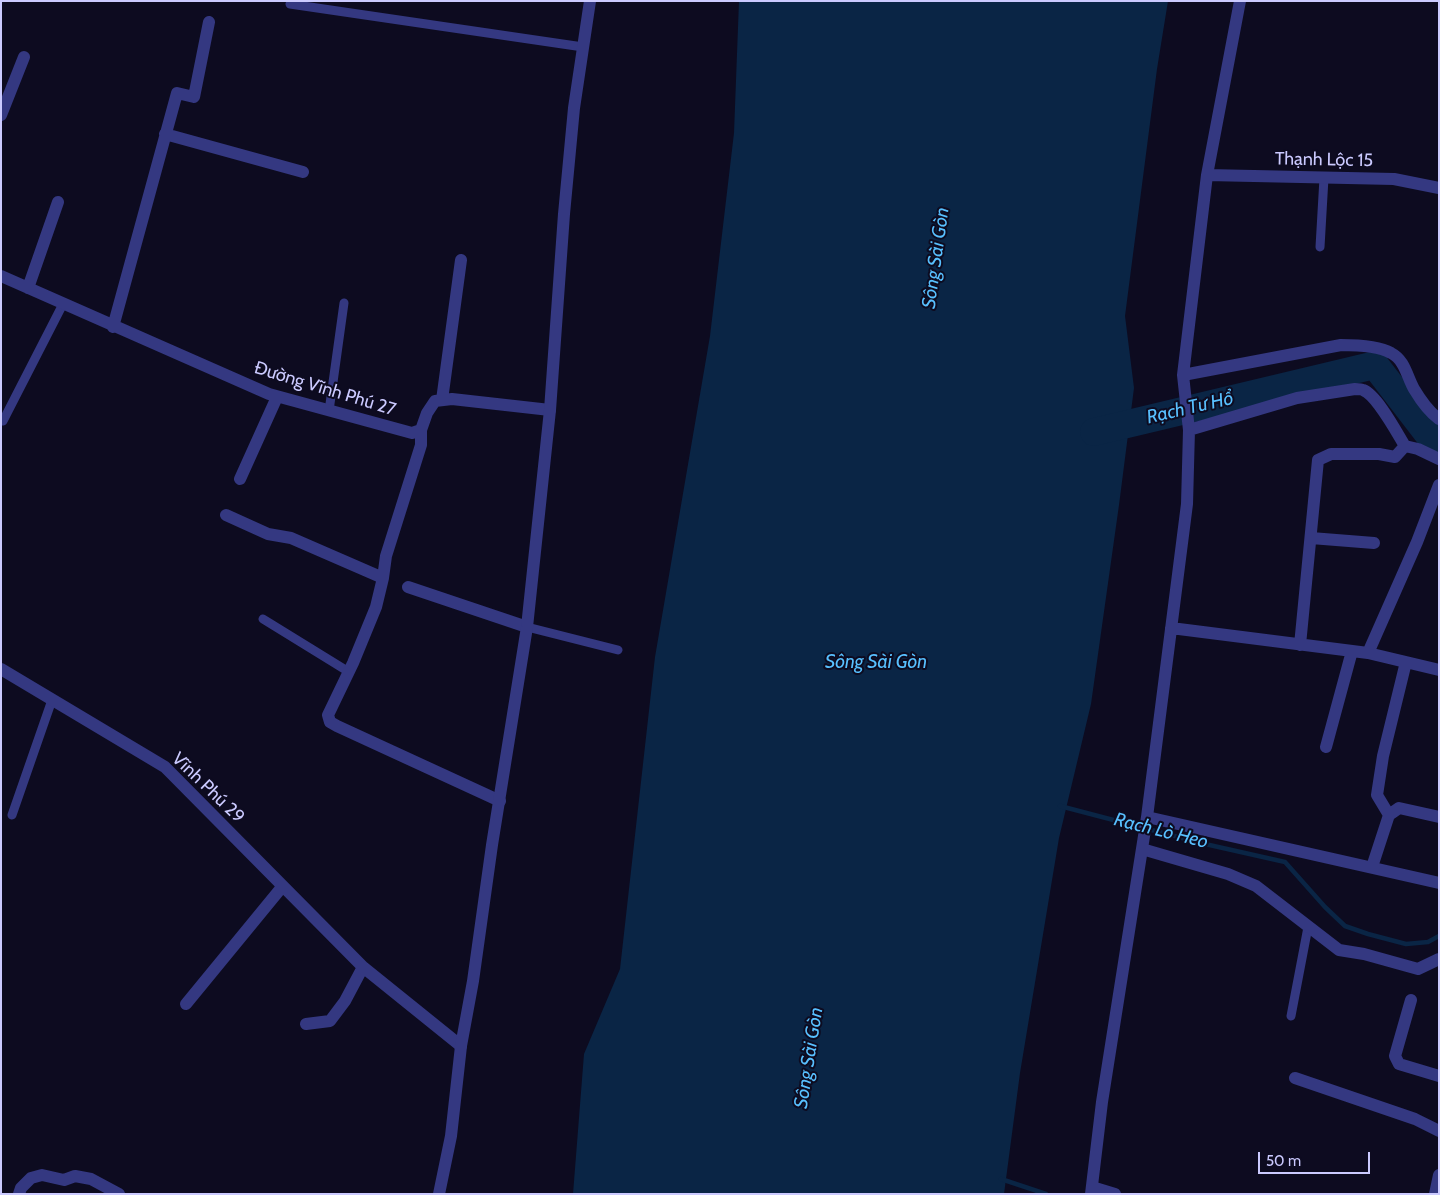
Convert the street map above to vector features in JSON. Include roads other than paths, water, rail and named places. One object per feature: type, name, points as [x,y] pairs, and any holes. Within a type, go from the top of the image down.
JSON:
[{"type":"street","points":[[439,1194],[451,1136],[461,1046],[473,981],[492,845],[527,627],[550,410],[564,214],[574,108],[590,1]]},
{"type":"street","points":[[1115,1194],[1091,1190],[1102,1102],[1147,817],[1187,504],[1188,425],[1184,380],[1207,174],[1240,1]]},
{"type":"street","points":[[113,327],[176,93],[194,97],[209,22]]},
{"type":"street","points":[[1,115],[24,57]]},
{"type":"street","points":[[165,134],[304,172]]},
{"type":"street","name":"Thạnh Lộc 15","points":[[1207,174],[1394,179],[1439,188]]},
{"type":"street","points":[[28,288],[58,202]]},
{"type":"street","points":[[442,400],[461,260]]},
{"type":"street","name":"Đường Vĩnh Phú 27","points":[[1,276],[113,327],[277,396],[412,434],[421,430]]},
{"type":"street","points":[[1184,380],[1341,345],[1361,346],[1391,352],[1401,361],[1414,389],[1433,415],[1439,419]]},
{"type":"street","points":[[1188,425],[1297,398],[1355,389],[1364,390],[1390,420],[1405,446],[1418,449],[1439,459]]},
{"type":"street","points":[[240,479],[277,396]]},
{"type":"street","points":[[500,801],[380,747],[330,722],[328,715],[349,672],[376,607],[386,556],[421,445],[421,430],[427,413],[435,401],[452,399],[550,410]]},
{"type":"street","points":[[1300,645],[1318,460],[1331,454],[1395,456],[1405,446]]},
{"type":"street","points":[[1368,653],[1417,542],[1439,485]]},
{"type":"street","points":[[226,515],[268,534],[292,538],[382,578]]},
{"type":"street","points":[[1310,538],[1374,543]]},
{"type":"street","points":[[408,587],[527,627]]},
{"type":"street","points":[[1171,628],[1368,653],[1439,670]]},
{"type":"street","points":[[1326,747],[1352,651]]},
{"type":"street","points":[[1389,815],[1377,795],[1383,756],[1406,662]]},
{"type":"street","name":"Vĩnh Phú 29","points":[[1,669],[165,767],[363,967],[461,1046]]},
{"type":"street","points":[[1372,867],[1389,815],[1398,808],[1439,817]]},
{"type":"street","points":[[1147,817],[1439,882]]},
{"type":"street","points":[[1143,843],[1256,886],[1339,950],[1364,954],[1418,969],[1439,959]]},
{"type":"street","points":[[186,1004],[282,887]]},
{"type":"street","points":[[306,1024],[330,1021],[345,1001],[363,967]]},
{"type":"street","points":[[1411,1000],[1394,1056],[1399,1064],[1439,1076]]},
{"type":"street","points":[[1295,1078],[1415,1119],[1439,1131]]},
{"type":"street","points":[[19,1194],[21,1188],[31,1178],[42,1175],[64,1180],[75,1176],[91,1179],[119,1194]]},
{"type":"street","points":[[1434,1194],[1439,1175]]},
{"type":"lane","points":[[290,4],[583,47]]},
{"type":"lane","points":[[1320,247],[1324,178]]},
{"type":"lane","points":[[330,410],[344,303]]},
{"type":"lane","points":[[3,421],[63,304]]},
{"type":"lane","points":[[263,619],[349,672]]},
{"type":"lane","points":[[527,627],[618,650]]},
{"type":"lane","points":[[12,815],[52,700]]},
{"type":"lane","points":[[1291,1016],[1308,926]]},
{"type":"water","name":"Sông Sài Gòn","points":[[739,1],[1168,1],[1157,69],[1125,316],[1134,388],[1119,505],[1091,704],[1059,838],[1020,1073],[1004,1194],[573,1194],[584,1054],[620,969],[655,657],[710,336],[734,133]]},
{"type":"waterway","name":"Rạch Tư Hổ","points":[[1094,432],[1375,365],[1439,448]]},
{"type":"waterway","name":"Rạch Lò Heo","points":[[1060,806],[1205,844],[1285,862],[1325,907],[1345,926],[1368,934],[1406,944],[1428,942],[1439,936]]},
{"type":"waterway","points":[[1001,1179],[1046,1194]]}]
